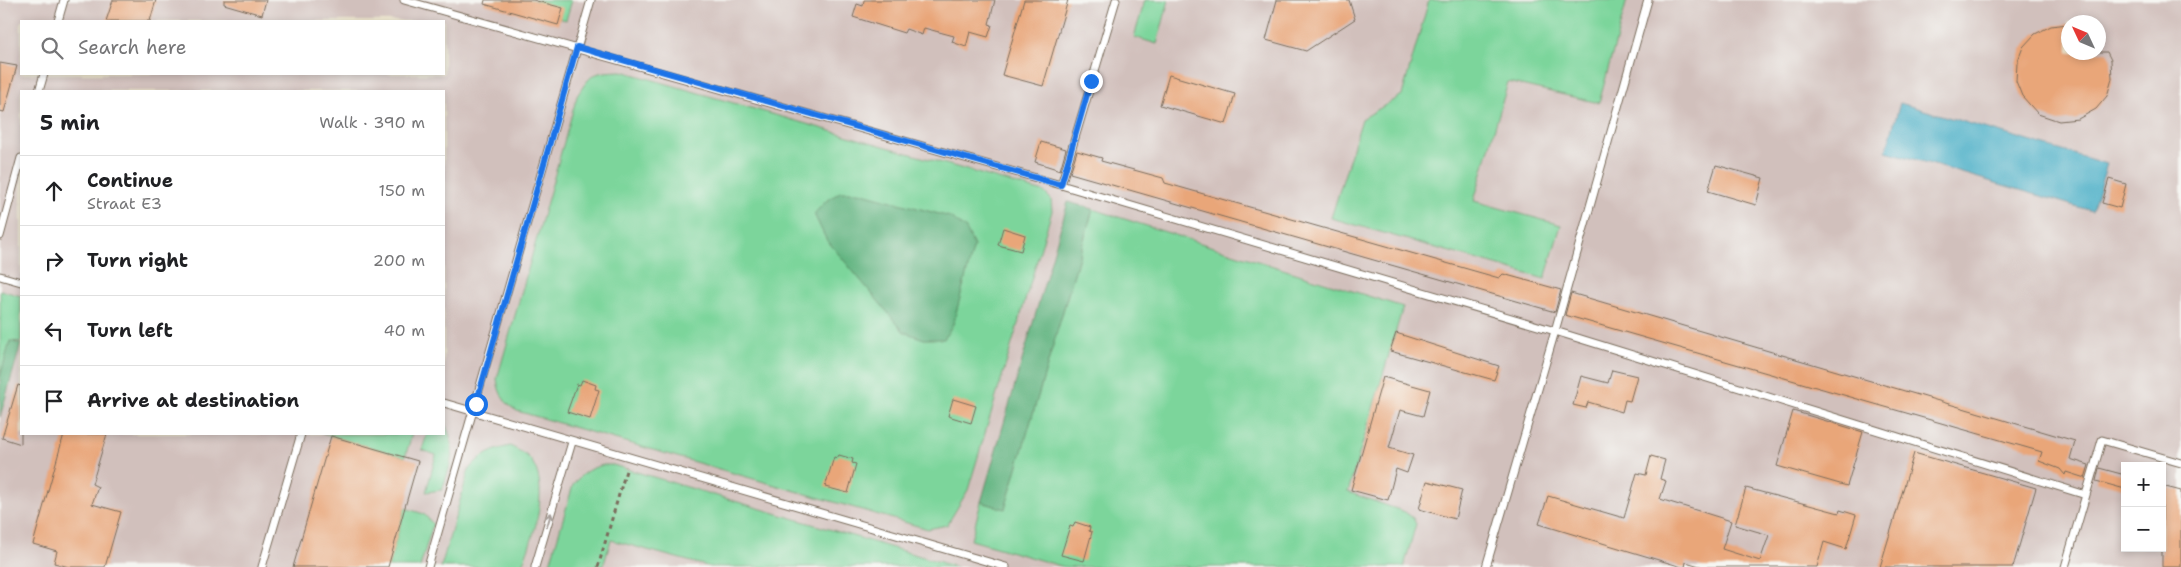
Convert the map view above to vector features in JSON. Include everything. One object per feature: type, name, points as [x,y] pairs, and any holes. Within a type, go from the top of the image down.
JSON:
[{"type":"lane","points":[[58,20],[64,0]]},
{"type":"lane","points":[[404,0],[577,47],[1061,185],[1554,331],[2086,495]]},
{"type":"lane","points":[[428,567],[591,0]]},
{"type":"lane","points":[[1061,185],[1116,0]]},
{"type":"lane","points":[[1486,567],[1648,0]]},
{"type":"lane","points":[[39,90],[44,75]]},
{"type":"lane","points":[[0,236],[20,162]]},
{"type":"lane","points":[[0,276],[20,282]]},
{"type":"lane","points":[[445,403],[630,459],[1006,567]]},
{"type":"lane","points":[[262,567],[301,435]]},
{"type":"lane","points":[[2065,567],[2102,440],[2181,463]]},
{"type":"lane","points":[[535,567],[572,442]]},
{"type":"path","points":[[598,567],[630,459]]},
{"type":"shaded area","points":[[0,0],[2181,0],[2181,567],[0,567]]},
{"type":"green space","points":[[496,0],[572,0],[566,20]]},
{"type":"green space","points":[[1145,0],[1169,0],[1157,44],[1134,37]]},
{"type":"green space","points":[[1429,0],[1627,0],[1599,103],[1508,82],[1474,201],[1561,225],[1545,279],[1331,218],[1362,119],[1402,95]]},
{"type":"green space","points":[[622,71],[1044,192],[1051,199],[1052,211],[968,490],[947,525],[928,529],[517,411],[505,401],[499,389],[497,379],[577,96],[586,82],[595,75],[605,72]]},
{"type":"green space","points":[[840,192],[859,192],[950,217],[966,229],[974,246],[953,324],[944,339],[924,339],[904,332],[826,239],[814,214],[825,202]]},
{"type":"green space","points":[[1068,202],[1093,209],[1005,509],[981,502]]},
{"type":"green space","points":[[1093,209],[1403,307],[1348,492],[1405,512],[1413,518],[1416,524],[1404,567],[1064,567],[971,540],[981,502],[1005,508]]},
{"type":"green space","points":[[0,290],[20,296],[20,342],[10,341],[0,377]]},
{"type":"green space","points":[[10,341],[20,344],[0,417],[0,377]]},
{"type":"green space","points":[[445,424],[451,440],[452,456],[442,490],[426,492],[436,455],[422,450],[427,435],[445,435]]},
{"type":"green space","points":[[327,435],[412,435],[405,457]]},
{"type":"green space","points":[[510,446],[530,459],[538,476],[540,489],[538,516],[521,567],[441,567],[469,469],[487,454]]},
{"type":"green space","points":[[604,465],[613,465],[957,567],[710,567],[611,540],[603,567],[549,567],[573,485],[586,472]]},
{"type":"green space","points":[[405,508],[424,514],[433,524],[420,567],[388,567]]},
{"type":"water","points":[[1900,103],[2107,164],[2092,211],[1886,151]]},
{"type":"building","points":[[113,0],[156,0],[150,20],[106,20]]},
{"type":"building","points":[[224,0],[266,0],[262,15],[224,4]]},
{"type":"building","points":[[485,0],[533,0],[563,8],[558,25],[484,4]]},
{"type":"building","points":[[864,0],[995,0],[989,24],[992,25],[988,37],[970,32],[966,47],[952,42],[954,36],[924,28],[922,35],[906,29],[904,33],[853,17],[857,4],[863,6]]},
{"type":"building","points":[[1024,0],[1068,0],[1043,86],[1002,75]]},
{"type":"building","points":[[1277,0],[1349,0],[1355,19],[1306,51],[1266,40]]},
{"type":"building","points":[[2061,25],[2061,60],[2106,60],[2107,52],[2111,60],[2112,79],[2107,96],[2096,109],[2078,119],[2059,121],[2038,114],[2022,96],[2016,81],[2017,63],[2023,47],[2035,34],[2051,26]]},
{"type":"building","points":[[0,63],[17,66],[4,112],[0,111]]},
{"type":"building","points":[[1169,75],[1235,94],[1226,124],[1160,105]]},
{"type":"building","points":[[1041,142],[1066,149],[1060,170],[1035,162]]},
{"type":"building","points":[[1077,151],[1102,158],[1101,161],[1163,178],[1165,183],[1499,278],[1503,274],[1561,290],[1555,312],[1070,173]]},
{"type":"building","points":[[1716,165],[1763,178],[1756,205],[1708,191]]},
{"type":"building","points":[[2109,179],[2126,184],[2120,208],[2102,203]]},
{"type":"building","points":[[1003,228],[1025,235],[1021,251],[998,245]]},
{"type":"building","points":[[1571,293],[2075,441],[2070,459],[2089,465],[2085,478],[2066,472],[2065,475],[2060,469],[2039,461],[2042,452],[1565,315]]},
{"type":"building","points":[[1396,333],[1499,366],[1494,380],[1390,351]]},
{"type":"building","points":[[1612,370],[1637,376],[1630,401],[1625,400],[1622,412],[1588,402],[1586,408],[1573,405],[1581,376],[1608,383]]},
{"type":"building","points":[[1383,377],[1430,390],[1423,416],[1400,410],[1389,448],[1413,455],[1407,473],[1396,469],[1388,500],[1351,490]]},
{"type":"building","points":[[582,380],[596,385],[595,389],[599,390],[590,419],[567,412],[577,384],[580,385]]},
{"type":"building","points":[[18,385],[20,386],[21,444],[2,438]]},
{"type":"building","points":[[953,399],[976,406],[971,423],[948,416]]},
{"type":"building","points":[[1793,411],[1863,432],[1847,486],[1777,466]]},
{"type":"building","points":[[64,435],[107,435],[92,484],[98,487],[92,504],[121,512],[105,567],[69,567],[54,563],[57,551],[33,544]]},
{"type":"building","points":[[331,436],[418,461],[388,567],[293,567]]},
{"type":"building","points":[[1914,453],[2036,488],[2013,567],[1880,567]]},
{"type":"building","points":[[839,455],[853,459],[852,463],[856,464],[848,493],[825,487],[834,457],[837,458]]},
{"type":"building","points":[[1651,456],[1665,460],[1660,479],[1666,481],[1660,499],[1731,521],[1722,549],[1760,561],[1769,535],[1735,525],[1746,488],[1839,513],[1840,510],[1856,515],[1846,549],[1824,542],[1817,567],[1703,567],[1686,562],[1685,567],[1682,567],[1539,524],[1548,496],[1624,518],[1637,473],[1646,475]]},
{"type":"building","points":[[2099,468],[2121,474],[2121,488],[2096,481]]},
{"type":"building","points":[[1427,481],[1462,490],[1455,519],[1419,509]]},
{"type":"building","points":[[2166,487],[2181,491],[2181,567],[2162,567],[2162,552],[2166,552]]},
{"type":"building","points":[[1075,522],[1090,527],[1089,531],[1092,532],[1084,561],[1061,555],[1070,526],[1073,527]]},
{"type":"route","points":[[476,404],[577,47],[1061,185],[1091,81]]}]
